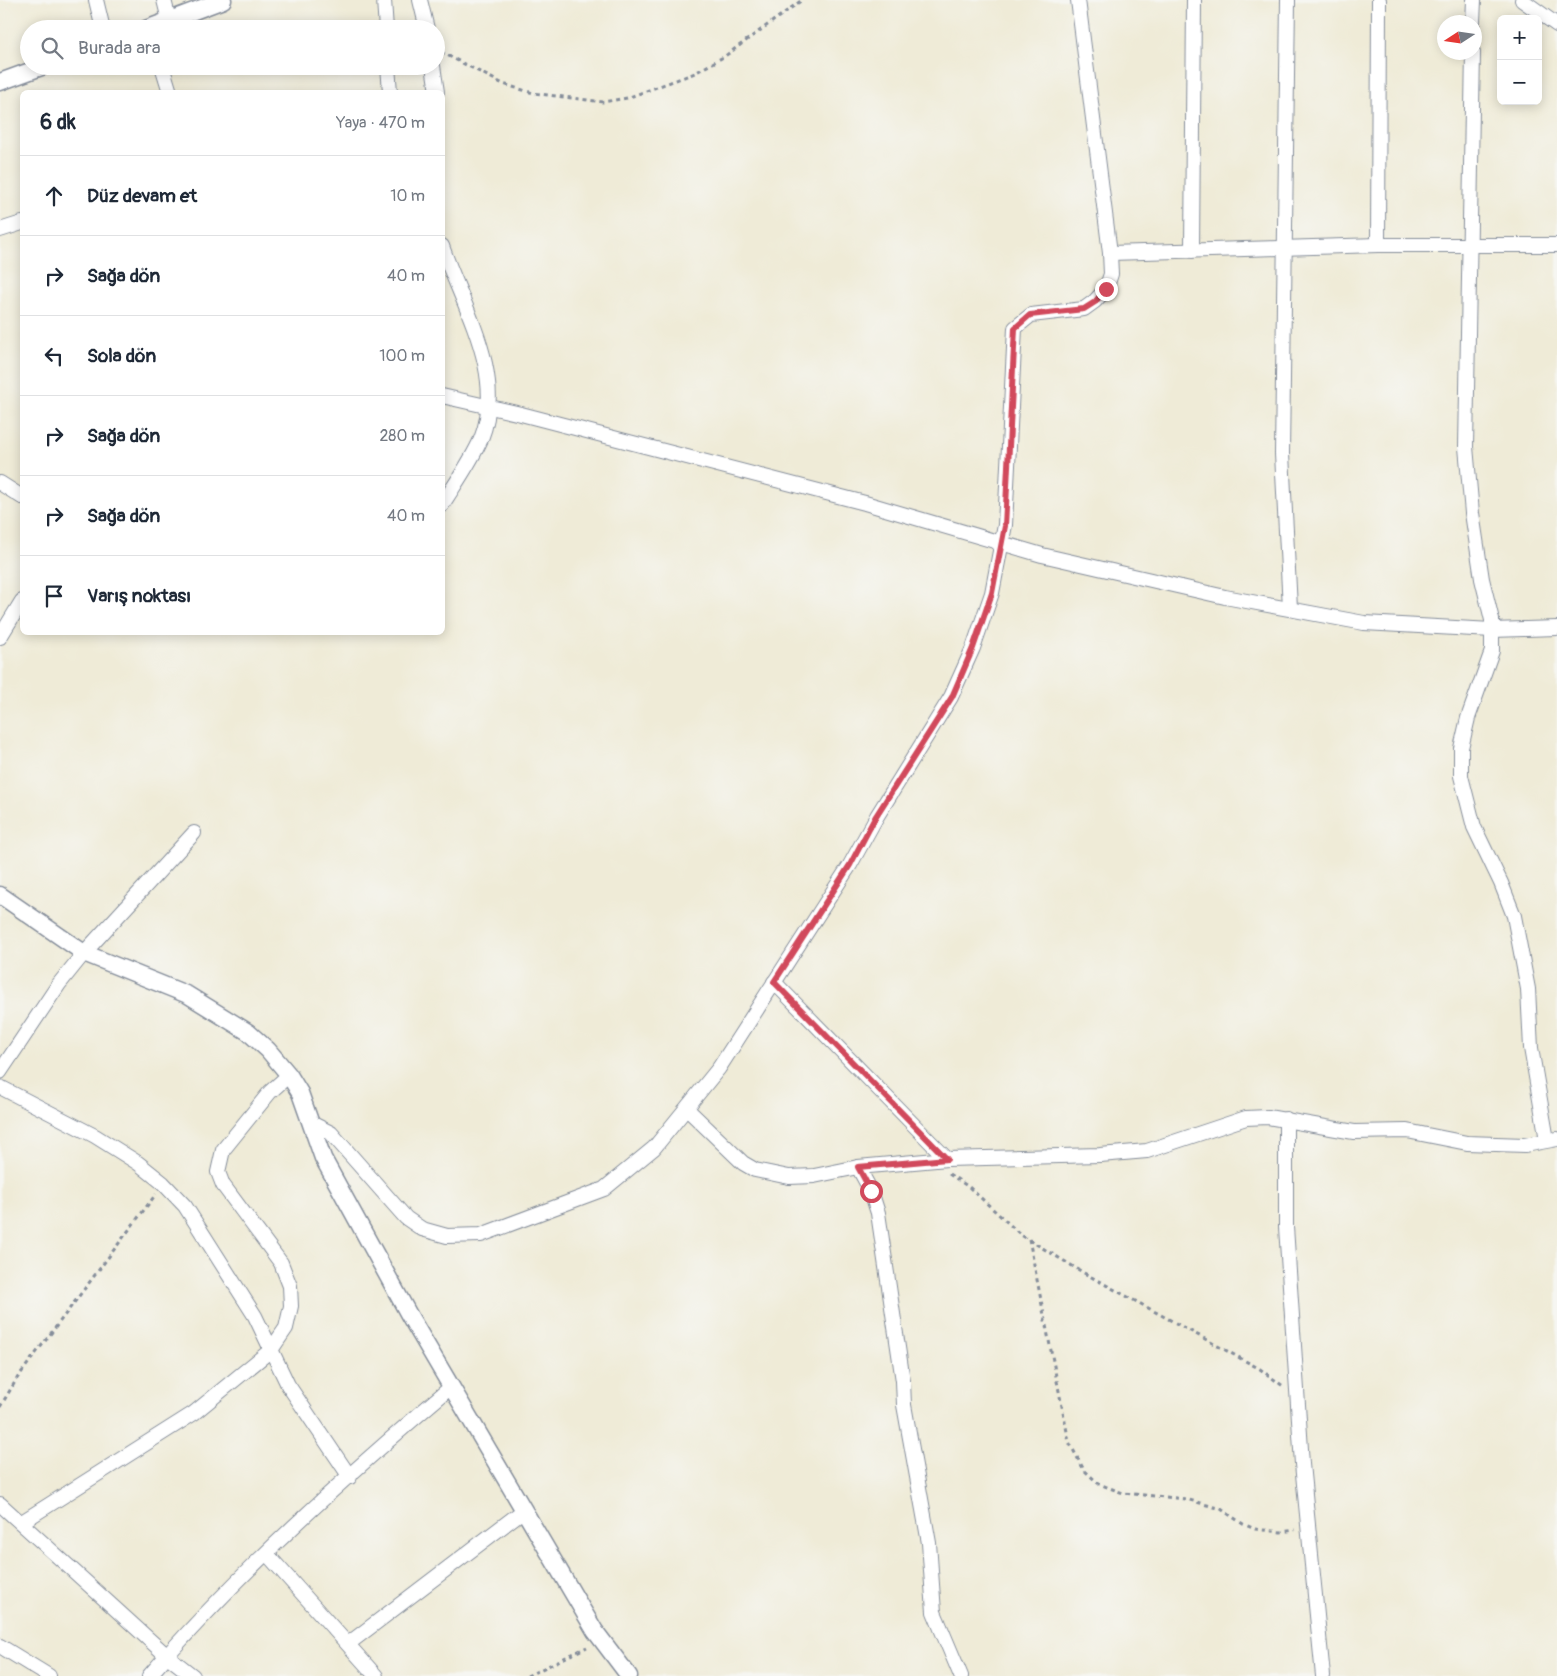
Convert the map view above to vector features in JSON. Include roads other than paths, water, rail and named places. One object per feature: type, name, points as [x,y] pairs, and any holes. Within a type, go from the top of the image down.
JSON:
[{"type":"street","points":[[96,0],[100,20]]},
{"type":"street","points":[[164,0],[168,20],[223,0]]},
{"type":"street","points":[[384,0],[385,20]]},
{"type":"street","points":[[420,0],[425,20]]},
{"type":"street","points":[[311,1123],[331,1132],[406,1218],[422,1229],[447,1236],[481,1235],[604,1189],[654,1148],[719,1068],[850,865],[876,816],[952,697],[973,648],[992,593],[1005,526],[1015,328],[1030,315],[1084,309],[1095,302],[1106,289],[1110,274],[1110,253],[1078,0]]},
{"type":"street","points":[[1192,251],[1194,0]]},
{"type":"street","points":[[1288,0],[1282,454],[1290,608]]},
{"type":"street","points":[[1378,245],[1379,0]]},
{"type":"street","points":[[1473,15],[1474,0]]},
{"type":"street","points":[[1522,0],[1557,25]]},
{"type":"street","points":[[687,1109],[743,1163],[755,1170],[789,1178],[814,1176],[858,1167],[947,1159],[1100,1155],[1147,1151],[1246,1118],[1268,1117],[1286,1119],[1354,1132],[1407,1131],[1468,1143],[1525,1145],[1552,1140],[1531,1048],[1528,989],[1514,916],[1498,876],[1474,827],[1461,776],[1461,748],[1468,718],[1492,650],[1492,630],[1472,513],[1466,447],[1473,60]]},
{"type":"street","points":[[0,82],[20,75]]},
{"type":"street","points":[[165,75],[169,90]]},
{"type":"street","points":[[389,75],[390,90]]},
{"type":"street","points":[[434,75],[437,90]]},
{"type":"street","points":[[0,230],[20,224]]},
{"type":"street","points":[[1110,253],[1378,245],[1557,244]]},
{"type":"street","points":[[445,254],[476,333],[486,369],[489,406],[481,439],[445,500]]},
{"type":"street","points":[[445,397],[489,406],[865,503],[1042,555],[1225,596],[1364,622],[1492,630],[1557,628]]},
{"type":"street","points":[[0,483],[20,496]]},
{"type":"street","points":[[0,636],[20,603]]},
{"type":"street","points":[[0,1072],[59,984],[84,953],[194,833]]},
{"type":"street","points":[[0,895],[84,953],[188,995],[248,1032],[268,1050],[289,1075],[300,1093],[323,1158],[409,1315],[603,1640],[629,1676]]},
{"type":"street","points":[[774,982],[947,1159]]},
{"type":"street","points":[[22,1522],[194,1413],[271,1350],[286,1328],[290,1306],[290,1286],[281,1263],[223,1185],[218,1172],[223,1150],[270,1092],[289,1075]]},
{"type":"street","points":[[0,1087],[95,1136],[138,1163],[164,1183],[185,1206],[206,1236],[255,1316],[288,1385],[350,1476]]},
{"type":"street","points":[[1286,1119],[1286,1227],[1298,1396],[1323,1676]]},
{"type":"street","points":[[858,1167],[871,1191],[878,1213],[903,1381],[904,1406],[929,1544],[934,1612],[961,1676]]},
{"type":"street","points":[[149,1676],[187,1631],[267,1554],[350,1476],[451,1387]]},
{"type":"street","points":[[0,1504],[22,1522],[166,1656],[193,1676]]},
{"type":"street","points":[[348,1644],[524,1510]]},
{"type":"street","points":[[267,1554],[376,1676]]},
{"type":"street","points":[[0,1646],[49,1676]]}]
